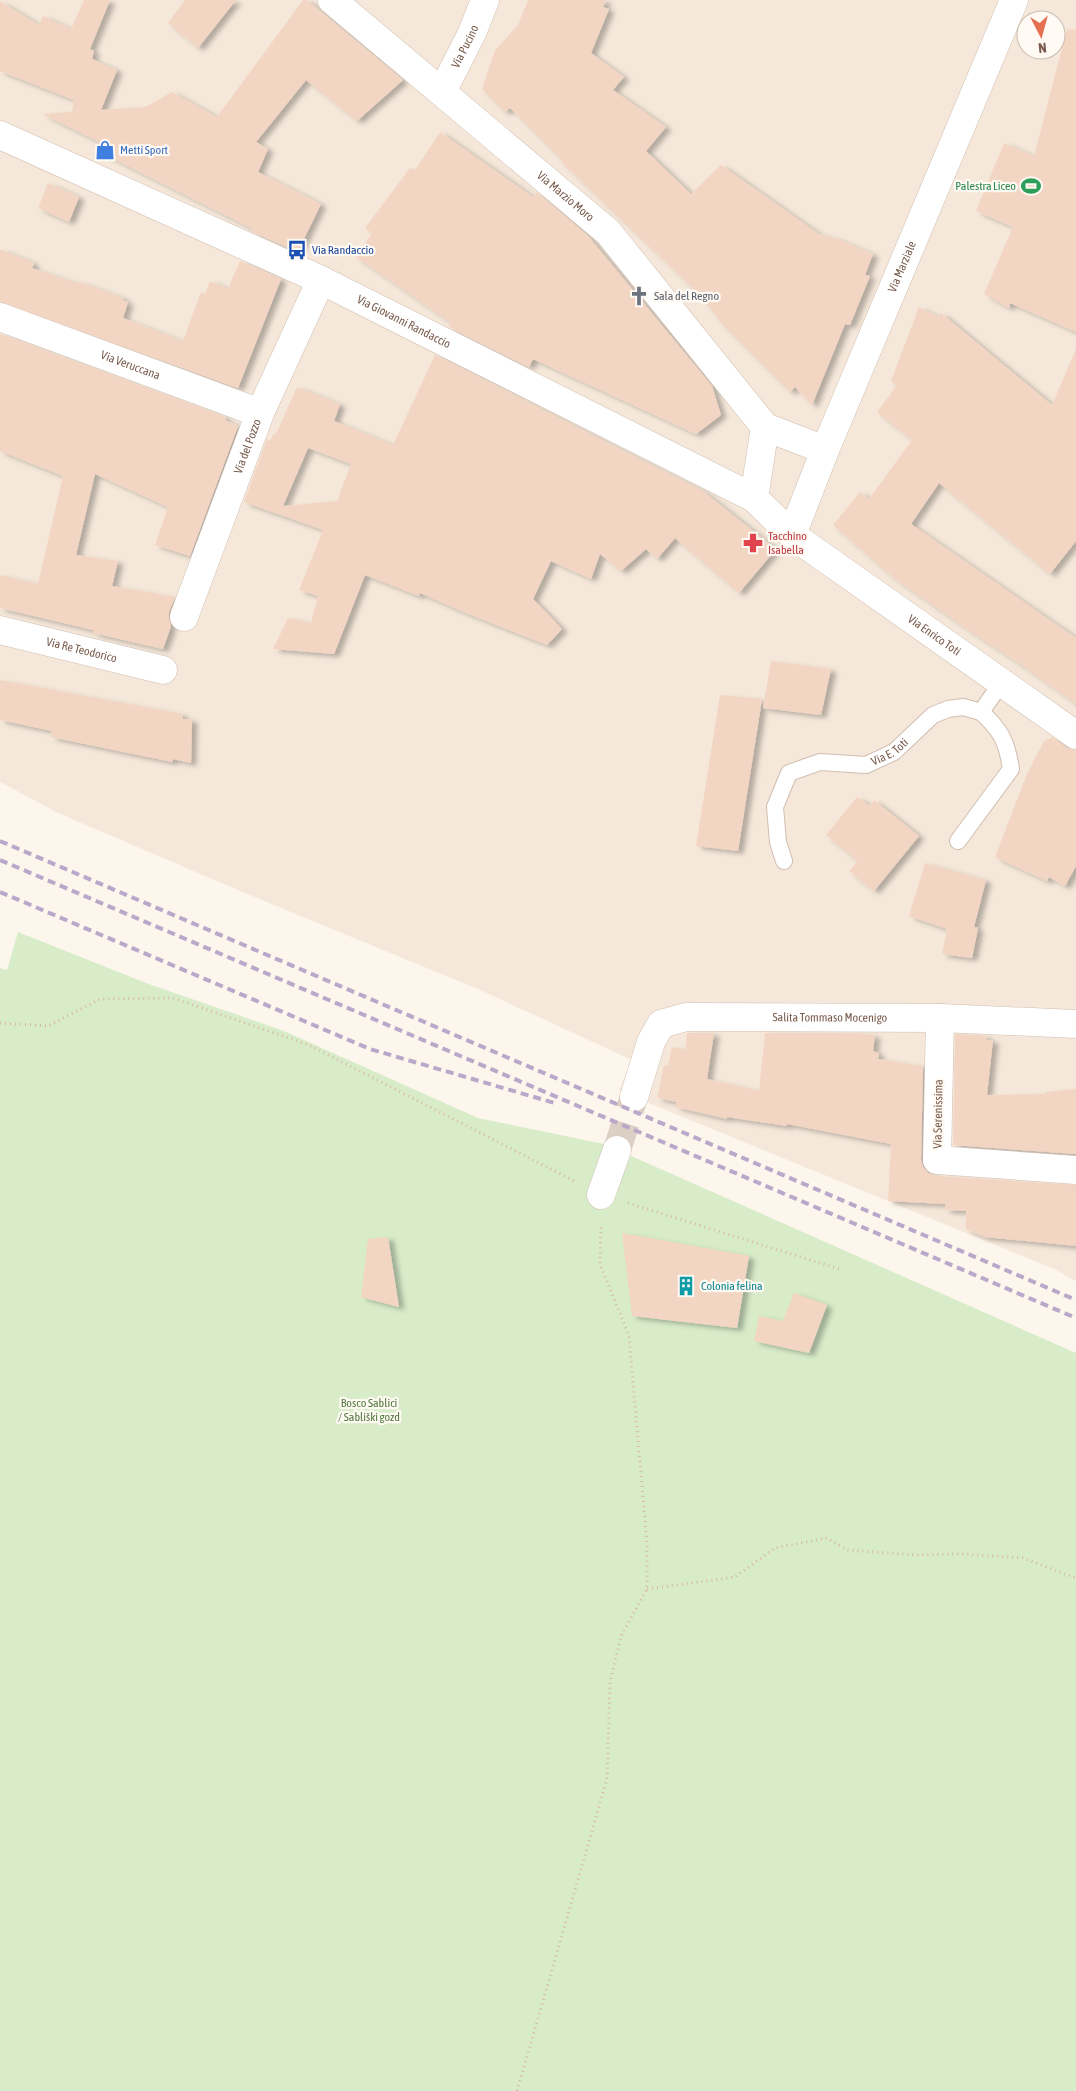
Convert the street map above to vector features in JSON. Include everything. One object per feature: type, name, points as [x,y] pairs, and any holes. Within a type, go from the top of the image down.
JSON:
[{"type":"street","name":"Via Marzio Moro","points":[[332,0],[608,232],[765,427]]},
{"type":"street","name":"Via Pucino","points":[[442,92],[472,34],[485,0]]},
{"type":"street","name":"Via Marziale","points":[[792,535],[825,450],[1014,0]]},
{"type":"street","name":"Via Giovanni Randaccio","points":[[0,135],[321,280],[754,498],[792,535]]},
{"type":"street","name":"Via del Pozzo","points":[[184,617],[260,413],[321,280]]},
{"type":"street","name":"Via Veruccana","points":[[0,317],[260,413]]},
{"type":"street","points":[[754,498],[765,427],[825,450]]},
{"type":"street","name":"Via Enrico Toti","points":[[792,535],[1076,735]]},
{"type":"street","name":"Via Re Teodorico","points":[[0,630],[163,670]]},
{"type":"street","name":"Salita Tommaso Mocenigo","points":[[634,1097],[651,1042],[661,1024],[686,1016],[940,1018],[1076,1024]]},
{"type":"street","name":"Via Serenissima","points":[[940,1018],[936,1160],[1076,1170]]},
{"type":"street","points":[[601,1195],[618,1150]]},
{"type":"lane","points":[[958,841],[1011,769],[1007,746],[995,725],[981,712],[1002,682]]},
{"type":"lane","name":"Via E. Toti","points":[[784,861],[778,842],[775,807],[789,773],[820,762],[866,765],[894,752],[933,715],[948,709],[963,708],[981,712]]},
{"type":"path","points":[[0,1023],[48,1026],[100,998],[173,998],[309,1045],[601,1195],[842,1270]]},
{"type":"path","points":[[517,2091],[607,1779],[610,1682],[621,1636],[647,1589],[648,1543],[629,1336],[600,1264],[601,1195]]},
{"type":"path","points":[[647,1589],[734,1578],[774,1548],[827,1538],[847,1550],[916,1555],[962,1554],[1023,1558],[1076,1578]]},
{"type":"shaded area","points":[[0,0],[1076,0],[1076,1281],[1054,1269],[629,1095],[619,1090],[632,1060],[480,990],[240,891],[58,813],[0,782]]},
{"type":"green space","name":"Bosco Sablici / Sabliški gozd","points":[[18,932],[146,983],[284,1031],[478,1118],[604,1144],[1076,1353],[1076,2091],[0,2091],[0,968],[7,970]]},
{"type":"building","points":[[84,0],[110,0],[90,49],[94,51],[92,59],[117,70],[101,110],[146,107],[172,92],[217,117],[303,0],[307,0],[403,80],[357,121],[306,80],[256,142],[268,149],[258,172],[321,204],[298,251],[252,232],[253,229],[96,150],[100,142],[42,114],[72,112],[74,100],[0,71],[0,1],[39,25],[43,16],[71,29]]},
{"type":"building","points":[[185,0],[236,0],[198,48],[168,23]]},
{"type":"building","points":[[528,0],[606,0],[603,7],[609,9],[591,53],[624,77],[613,90],[666,127],[646,151],[691,194],[721,165],[819,234],[835,238],[873,254],[865,275],[870,276],[850,325],[845,324],[812,405],[795,387],[790,392],[722,324],[699,294],[561,162],[562,160],[510,108],[505,112],[482,89],[495,50],[518,25]]},
{"type":"building","points":[[1067,29],[1076,30],[1076,332],[1010,303],[1009,308],[984,294],[1013,227],[976,211],[1004,143],[1034,156],[1059,60],[1066,60]]},
{"type":"building","points":[[440,132],[533,197],[537,192],[589,237],[712,386],[721,415],[696,434],[533,359],[529,367],[449,327],[450,322],[356,257],[372,233],[365,228],[410,168],[415,170]]},
{"type":"building","points":[[48,183],[79,197],[69,222],[38,208]]},
{"type":"building","points":[[0,249],[34,263],[32,268],[79,284],[80,282],[124,298],[122,300],[128,302],[123,318],[183,341],[201,292],[205,294],[210,281],[228,289],[240,261],[281,279],[238,388],[0,302]]},
{"type":"building","points":[[919,307],[938,317],[941,313],[1052,405],[1076,349],[1076,541],[1050,574],[939,483],[911,524],[1076,638],[1076,704],[895,579],[833,525],[860,492],[869,499],[912,440],[877,412],[897,385],[891,381]]},
{"type":"building","points":[[0,334],[226,417],[225,420],[238,426],[190,556],[155,545],[168,507],[95,474],[76,555],[118,561],[112,586],[175,597],[169,612],[171,626],[163,649],[93,633],[93,630],[0,608],[0,575],[38,584],[63,476],[0,451]]},
{"type":"building","points":[[435,355],[704,492],[776,549],[739,593],[675,538],[657,559],[646,549],[621,571],[600,554],[591,579],[551,561],[533,599],[562,629],[547,645],[420,593],[419,596],[365,575],[334,654],[273,649],[288,618],[311,623],[318,596],[299,590],[323,530],[244,502],[267,439],[270,441],[274,433],[276,434],[297,387],[340,404],[334,421],[393,445]],"holes":[[[308,448],[351,464],[337,501],[283,506]]]},
{"type":"building","points":[[771,661],[831,669],[821,715],[763,708]]},
{"type":"building","points":[[0,680],[183,714],[182,719],[192,719],[191,763],[173,759],[172,762],[51,737],[52,731],[0,720]]},
{"type":"building","points":[[720,695],[762,699],[738,851],[696,846]]},
{"type":"building","points":[[1052,737],[1067,748],[1076,750],[1076,866],[1065,886],[1049,877],[1047,881],[995,857],[1027,774],[1044,741]]},
{"type":"building","points":[[857,797],[870,806],[874,800],[919,836],[874,891],[849,871],[858,861],[826,835]]},
{"type":"building","points":[[925,863],[986,880],[974,927],[978,928],[972,958],[942,954],[947,929],[909,916]]},
{"type":"building","points":[[687,1033],[714,1033],[707,1079],[759,1091],[765,1033],[856,1033],[875,1035],[873,1051],[879,1053],[878,1059],[923,1066],[921,1160],[923,1167],[928,1173],[936,1176],[1076,1185],[1076,1246],[985,1237],[966,1229],[966,1211],[945,1210],[945,1204],[888,1201],[891,1144],[787,1124],[787,1126],[727,1117],[727,1119],[676,1107],[676,1102],[657,1098],[664,1065],[668,1066],[672,1047],[685,1050]]},
{"type":"building","points":[[955,1034],[987,1036],[987,1040],[993,1040],[987,1095],[1046,1094],[1046,1092],[1076,1089],[1076,1154],[953,1145]]},
{"type":"building","name":"Colonia felina","points":[[622,1233],[749,1256],[737,1328],[632,1316]]},
{"type":"building","points":[[388,1237],[399,1307],[361,1297],[368,1239]]},
{"type":"building","points":[[794,1293],[827,1305],[809,1353],[754,1341],[759,1316],[783,1321]]},
{"type":"tunnel","points":[[617,1150],[634,1097]]},
{"type":"railway","points":[[0,841],[1076,1300]]},
{"type":"railway","points":[[0,860],[1076,1318]]},
{"type":"railway","points":[[0,892],[370,1049],[558,1104]]},
{"type":"place","name":"Metti Sport","points":[[105,150]]},
{"type":"place","name":"Palestra Liceo","points":[[1031,186]]},
{"type":"place","name":"Via Randaccio","points":[[297,250]]},
{"type":"place","name":"Sala del Regno","points":[[639,296]]},
{"type":"place","name":"Tacchino Isabella","points":[[753,543]]},
{"type":"place","name":"Colonia felina","points":[[686,1286]]}]
